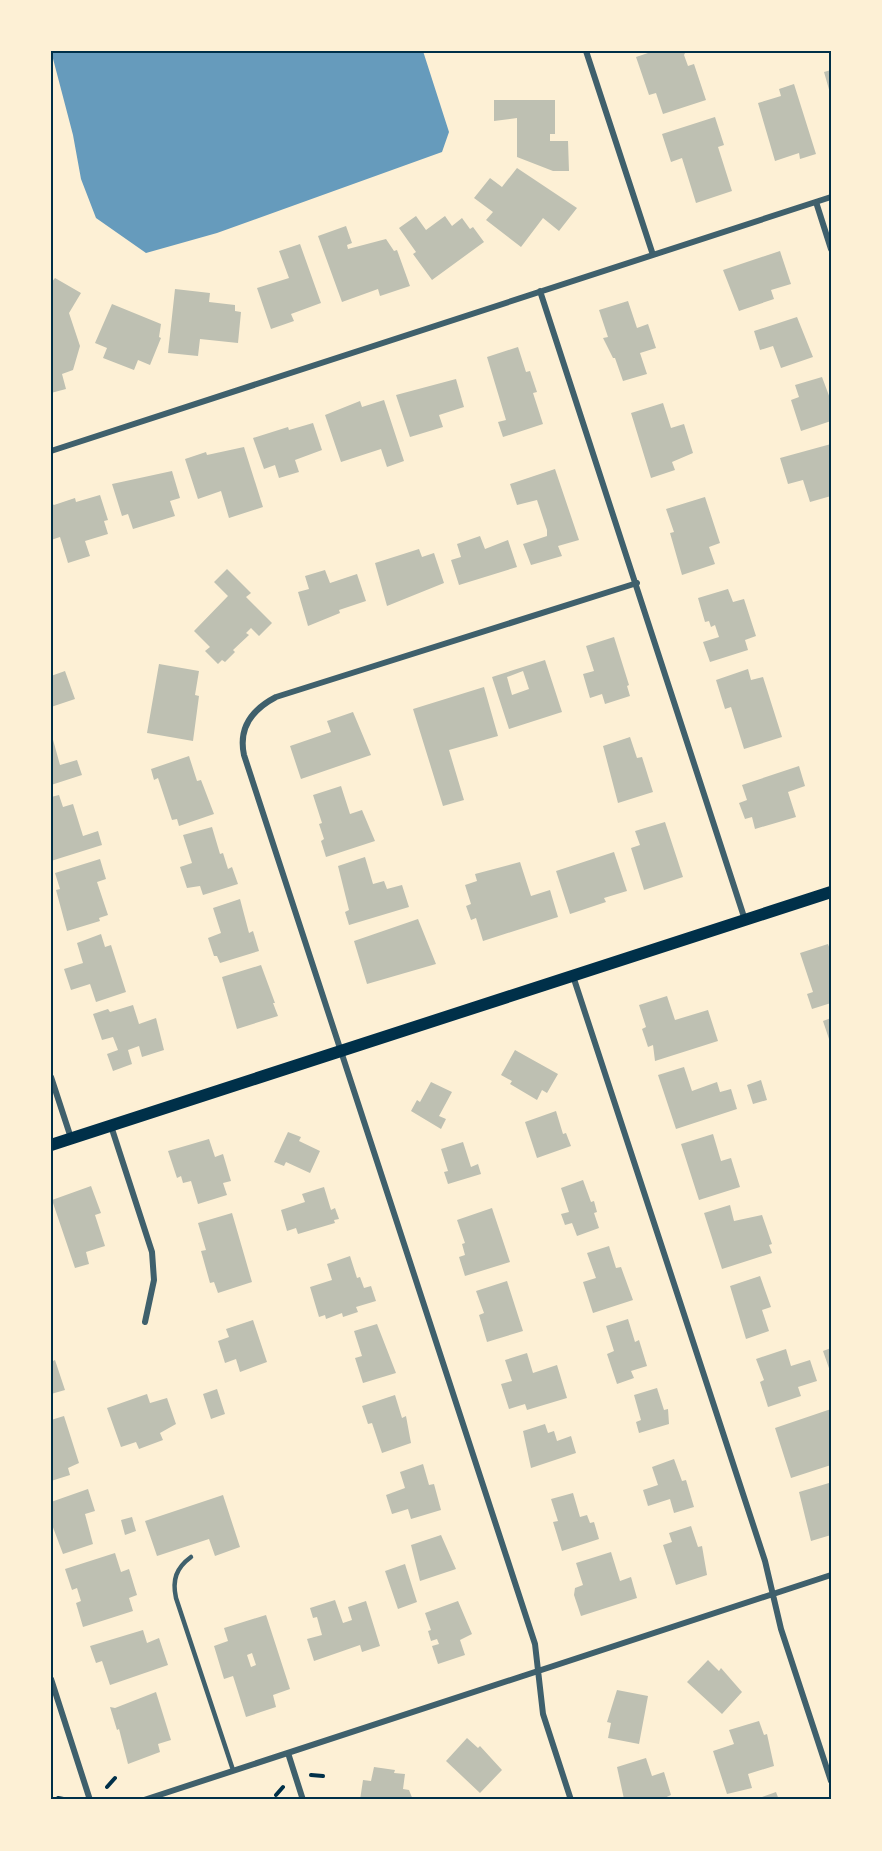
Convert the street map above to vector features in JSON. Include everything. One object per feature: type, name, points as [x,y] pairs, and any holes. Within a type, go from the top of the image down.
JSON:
[{"type":"main road","points":[[51,1144],[831,892]]},
{"type":"street","points":[[586,51],[653,255]]},
{"type":"street","points":[[51,451],[831,197]]},
{"type":"street","points":[[816,202],[831,249]]},
{"type":"street","points":[[540,291],[746,920]]},
{"type":"street","points":[[571,1800],[543,1714],[535,1644],[244,755],[244,732],[250,716],[261,705],[284,694],[637,583]]},
{"type":"street","points":[[572,976],[765,1561],[781,1629],[831,1782]]},
{"type":"street","points":[[51,1077],[71,1138]]},
{"type":"street","points":[[110,1125],[152,1252],[154,1280],[145,1322]]},
{"type":"street","points":[[144,1800],[831,1575]]},
{"type":"street","points":[[51,1679],[90,1800]]},
{"type":"street","points":[[288,1753],[303,1800]]},
{"type":"lane","points":[[191,1557],[177,1571],[174,1580],[176,1598],[233,1770]]},
{"type":"path","points":[[311,1776],[323,1776]]},
{"type":"path","points":[[107,1787],[115,1778]]},
{"type":"path","points":[[276,1795],[283,1787]]},
{"type":"path","points":[[58,1798],[69,1800]]},
{"type":"water","points":[[51,51],[423,51],[449,132],[442,152],[217,233],[146,253],[96,218],[81,179],[73,135]]},
{"type":"building","points":[[654,51],[686,51],[684,55],[688,66],[694,64],[706,100],[663,114],[656,93],[649,95],[636,57]]},
{"type":"building","points":[[831,70],[831,93],[830,93],[824,72]]},
{"type":"building","points":[[794,84],[816,154],[800,159],[799,153],[775,161],[758,103],[781,96],[779,89]]},
{"type":"building","points":[[494,100],[555,100],[555,134],[550,134],[550,141],[568,141],[569,171],[553,171],[517,157],[517,118],[494,121]]},
{"type":"building","points":[[715,117],[724,145],[718,147],[732,191],[696,203],[682,158],[671,162],[662,134]]},
{"type":"building","points":[[517,168],[577,208],[559,231],[543,218],[521,247],[486,220],[493,212],[474,198],[490,178],[502,187]]},
{"type":"building","points":[[416,216],[426,230],[445,216],[452,226],[462,218],[470,229],[473,227],[484,242],[432,280],[413,254],[416,252],[399,228]]},
{"type":"building","points":[[346,226],[352,243],[347,245],[348,249],[386,239],[394,251],[397,250],[410,286],[380,296],[378,289],[342,302],[318,236]]},
{"type":"building","points":[[300,244],[321,303],[291,314],[294,321],[271,329],[257,288],[289,278],[279,251]]},
{"type":"building","points":[[780,251],[791,284],[771,290],[774,299],[739,311],[723,270]]},
{"type":"building","points":[[55,278],[81,293],[69,313],[80,346],[73,370],[62,374],[66,389],[51,393],[51,283]]},
{"type":"building","points":[[175,289],[210,293],[209,302],[235,305],[235,311],[241,312],[238,343],[200,339],[198,356],[168,353]]},
{"type":"building","points":[[628,301],[637,328],[648,324],[656,348],[640,353],[647,374],[623,381],[615,358],[603,338],[608,337],[599,310]]},
{"type":"building","points":[[112,304],[161,324],[159,337],[161,338],[150,365],[138,360],[134,370],[103,358],[107,348],[95,343]]},
{"type":"building","points":[[797,317],[813,357],[781,368],[773,346],[760,350],[754,331]]},
{"type":"building","points":[[518,347],[526,372],[530,371],[537,392],[533,393],[543,424],[503,437],[498,422],[506,420],[487,357]]},
{"type":"building","points":[[822,377],[831,401],[831,421],[801,431],[791,400],[799,397],[795,385]]},
{"type":"building","points":[[456,379],[464,407],[439,415],[443,427],[410,437],[396,395]]},
{"type":"building","points":[[384,400],[404,461],[387,467],[381,449],[341,462],[325,415],[360,401],[362,407]]},
{"type":"building","points":[[663,403],[671,428],[684,424],[693,453],[672,462],[675,470],[651,478],[631,413]]},
{"type":"building","points":[[313,423],[322,450],[295,460],[299,472],[279,478],[275,465],[264,469],[253,438],[288,427],[289,430]]},
{"type":"building","points":[[831,444],[831,496],[810,502],[803,480],[788,484],[780,458]]},
{"type":"building","points":[[244,447],[263,507],[229,518],[221,491],[198,499],[185,459],[206,452],[207,455]]},
{"type":"building","points":[[555,469],[579,540],[558,546],[562,556],[531,565],[523,544],[547,536],[547,530],[537,500],[517,505],[510,484]]},
{"type":"building","points":[[172,471],[180,498],[170,501],[175,516],[133,529],[128,514],[122,516],[112,484]]},
{"type":"building","points":[[100,495],[108,520],[104,521],[108,534],[85,541],[90,556],[68,563],[60,537],[51,540],[51,503],[54,505],[75,498],[76,502]]},
{"type":"building","points":[[705,497],[720,543],[709,547],[715,564],[682,575],[670,533],[674,532],[666,509]]},
{"type":"building","points":[[480,536],[485,549],[508,540],[517,567],[459,585],[451,560],[461,557],[457,544]]},
{"type":"building","points":[[419,549],[422,557],[434,553],[444,583],[387,606],[375,563]]},
{"type":"building","points":[[227,569],[251,593],[246,597],[272,623],[259,636],[251,628],[246,633],[249,635],[233,650],[235,652],[225,662],[222,660],[218,664],[205,651],[210,647],[194,631],[228,596],[214,582]]},
{"type":"building","points":[[325,570],[330,583],[357,574],[366,601],[339,610],[340,613],[308,626],[298,592],[309,589],[305,576]]},
{"type":"building","points":[[728,589],[733,602],[744,599],[756,636],[745,640],[748,650],[710,662],[703,642],[719,637],[715,625],[711,627],[709,621],[705,622],[698,598]]},
{"type":"building","points":[[614,637],[629,685],[627,686],[630,696],[605,704],[602,694],[590,698],[583,674],[594,671],[586,646]]},
{"type":"building","points":[[545,660],[562,712],[509,729],[492,677]],"holes":[[[523,671],[529,689],[512,695],[507,677]]]},
{"type":"building","points":[[159,664],[199,671],[195,695],[199,696],[193,741],[147,733]]},
{"type":"building","points":[[748,669],[751,680],[763,677],[782,737],[744,749],[731,707],[725,709],[716,680]]},
{"type":"building","points":[[65,671],[75,699],[51,707],[51,676]]},
{"type":"building","points":[[484,687],[498,736],[449,750],[464,800],[443,806],[413,709]]},
{"type":"building","points":[[353,712],[371,755],[301,779],[290,746],[331,732],[327,721]]},
{"type":"building","points":[[52,736],[60,765],[77,760],[82,775],[51,785]]},
{"type":"building","points":[[630,737],[637,758],[642,757],[653,792],[618,803],[603,746]]},
{"type":"building","points":[[189,756],[197,781],[201,780],[214,814],[179,826],[177,819],[172,820],[158,778],[154,780],[151,769]]},
{"type":"building","points":[[799,766],[805,786],[788,792],[796,817],[755,829],[752,817],[745,819],[739,803],[747,800],[742,785]]},
{"type":"building","points":[[341,786],[350,814],[362,810],[375,841],[326,857],[319,824],[322,823],[313,795]]},
{"type":"building","points":[[59,795],[63,807],[73,804],[83,836],[98,831],[102,845],[51,861],[51,797]]},
{"type":"building","points":[[665,822],[683,877],[644,890],[631,848],[640,845],[635,831]]},
{"type":"building","points":[[212,827],[220,854],[223,853],[228,869],[232,867],[238,884],[203,895],[200,886],[187,888],[180,867],[192,863],[183,835]]},
{"type":"building","points":[[614,852],[627,891],[604,898],[606,902],[570,914],[556,871]]},
{"type":"building","points":[[365,857],[373,884],[384,881],[387,889],[402,885],[409,907],[349,925],[345,912],[349,910],[338,866]]},
{"type":"building","points":[[100,859],[106,879],[97,882],[108,915],[99,918],[100,921],[67,931],[56,890],[60,889],[55,873]]},
{"type":"building","points":[[520,862],[531,896],[550,890],[558,917],[483,941],[476,918],[471,920],[466,906],[471,904],[465,885],[477,881],[475,874]]},
{"type":"building","points":[[240,899],[249,933],[253,931],[259,951],[220,963],[217,956],[214,956],[208,938],[221,933],[213,908]]},
{"type":"building","points":[[418,919],[436,964],[367,984],[354,941]]},
{"type":"building","points":[[101,934],[105,947],[111,945],[126,992],[96,1002],[90,984],[71,990],[64,969],[83,963],[77,943]]},
{"type":"building","points":[[828,944],[831,952],[831,1003],[812,1009],[807,994],[813,992],[800,953]]},
{"type":"building","points":[[261,965],[278,1016],[237,1029],[222,977]]},
{"type":"building","points":[[667,996],[675,1020],[708,1010],[718,1041],[655,1061],[653,1045],[648,1047],[642,1029],[646,1027],[639,1005]]},
{"type":"building","points":[[133,1005],[139,1024],[156,1018],[164,1050],[142,1057],[139,1046],[128,1050],[132,1064],[113,1071],[107,1054],[118,1050],[113,1037],[102,1040],[93,1014]]},
{"type":"building","points":[[831,1018],[831,1045],[823,1021]]},
{"type":"building","points":[[515,1050],[558,1074],[547,1093],[542,1090],[537,1100],[510,1084],[512,1081],[501,1075]]},
{"type":"building","points":[[684,1067],[692,1091],[717,1082],[720,1092],[731,1089],[737,1109],[676,1129],[658,1075]]},
{"type":"building","points":[[761,1080],[767,1100],[753,1104],[747,1085]]},
{"type":"building","points":[[431,1082],[452,1092],[439,1116],[446,1119],[441,1129],[411,1111],[417,1100],[420,1102]]},
{"type":"building","points":[[556,1111],[563,1134],[566,1133],[571,1146],[537,1158],[525,1122]]},
{"type":"building","points":[[288,1132],[301,1137],[299,1141],[320,1151],[310,1173],[286,1162],[284,1166],[274,1162]]},
{"type":"building","points":[[713,1134],[721,1161],[731,1158],[740,1187],[699,1200],[681,1144]]},
{"type":"building","points":[[209,1139],[215,1157],[223,1154],[231,1181],[223,1183],[227,1195],[198,1204],[191,1181],[183,1183],[181,1176],[177,1178],[168,1151]]},
{"type":"building","points":[[463,1142],[471,1167],[478,1164],[481,1174],[448,1184],[444,1172],[448,1171],[441,1149]]},
{"type":"building","points":[[583,1180],[591,1202],[594,1201],[597,1212],[594,1213],[599,1228],[577,1236],[572,1223],[565,1225],[561,1214],[569,1212],[561,1188]]},
{"type":"building","points":[[91,1186],[101,1213],[95,1215],[105,1246],[86,1252],[89,1264],[75,1268],[52,1200]]},
{"type":"building","points":[[324,1187],[331,1210],[335,1208],[339,1219],[334,1220],[335,1223],[298,1234],[296,1228],[287,1231],[281,1210],[305,1202],[302,1194]]},
{"type":"building","points":[[730,1205],[734,1221],[762,1215],[772,1244],[769,1245],[772,1253],[722,1269],[704,1213]]},
{"type":"building","points":[[492,1208],[510,1262],[465,1276],[459,1257],[465,1255],[462,1244],[465,1243],[457,1220]]},
{"type":"building","points":[[232,1213],[252,1282],[218,1293],[214,1282],[210,1283],[201,1251],[206,1250],[198,1223]]},
{"type":"building","points":[[609,1246],[616,1268],[621,1267],[633,1300],[593,1313],[583,1282],[596,1278],[587,1253]]},
{"type":"building","points":[[350,1256],[357,1278],[360,1277],[364,1288],[371,1286],[376,1301],[356,1307],[358,1312],[343,1317],[342,1313],[326,1319],[325,1315],[319,1317],[310,1287],[332,1280],[327,1264]]},
{"type":"building","points":[[760,1276],[771,1307],[762,1310],[769,1331],[746,1339],[730,1286]]},
{"type":"building","points":[[507,1281],[523,1331],[487,1342],[479,1315],[484,1313],[476,1291]]},
{"type":"building","points":[[628,1319],[635,1342],[639,1340],[647,1366],[631,1371],[634,1378],[617,1384],[607,1354],[614,1351],[606,1326]]},
{"type":"building","points":[[253,1320],[267,1362],[240,1372],[236,1359],[225,1363],[218,1341],[229,1337],[226,1329]]},
{"type":"building","points":[[377,1324],[396,1373],[363,1383],[355,1358],[362,1356],[354,1331]]},
{"type":"building","points":[[831,1348],[831,1374],[823,1351]]},
{"type":"building","points":[[786,1349],[791,1366],[810,1360],[817,1381],[798,1387],[801,1396],[768,1407],[760,1382],[764,1380],[756,1359]]},
{"type":"building","points":[[527,1353],[533,1373],[557,1365],[567,1398],[527,1410],[525,1404],[509,1409],[501,1384],[512,1381],[505,1360]]},
{"type":"building","points":[[55,1360],[65,1390],[51,1394],[51,1362]]},
{"type":"building","points":[[657,1388],[664,1410],[668,1409],[669,1424],[639,1433],[636,1422],[641,1420],[634,1395]]},
{"type":"building","points":[[217,1389],[225,1414],[211,1419],[203,1394]]},
{"type":"building","points":[[147,1394],[150,1403],[167,1398],[176,1424],[160,1433],[163,1440],[139,1449],[136,1442],[121,1447],[107,1408]]},
{"type":"building","points":[[395,1395],[402,1418],[406,1416],[411,1443],[382,1453],[372,1423],[368,1424],[362,1406]]},
{"type":"building","points":[[831,1409],[831,1465],[791,1478],[775,1428]]},
{"type":"building","points":[[64,1416],[79,1463],[68,1468],[70,1475],[51,1481],[51,1420]]},
{"type":"building","points":[[545,1424],[548,1433],[554,1431],[557,1441],[571,1436],[576,1453],[531,1468],[523,1431]]},
{"type":"building","points":[[674,1459],[682,1481],[686,1480],[694,1507],[674,1513],[670,1499],[648,1506],[643,1490],[658,1485],[652,1467]]},
{"type":"building","points":[[423,1464],[429,1485],[434,1484],[441,1510],[411,1519],[408,1509],[392,1514],[386,1495],[405,1488],[400,1472]]},
{"type":"building","points":[[829,1483],[831,1535],[811,1541],[799,1492]]},
{"type":"building","points":[[88,1489],[95,1511],[85,1514],[93,1544],[63,1554],[51,1522],[51,1502]]},
{"type":"building","points":[[573,1493],[580,1517],[587,1515],[590,1523],[594,1522],[599,1539],[562,1551],[553,1522],[558,1521],[551,1499]]},
{"type":"building","points":[[223,1495],[240,1547],[215,1556],[209,1539],[157,1556],[145,1521]]},
{"type":"building","points":[[132,1517],[136,1531],[125,1535],[121,1520]]},
{"type":"building","points":[[691,1526],[698,1547],[702,1546],[707,1575],[676,1585],[663,1545],[672,1542],[669,1533]]},
{"type":"building","points":[[441,1535],[456,1569],[420,1581],[411,1545]]},
{"type":"building","points":[[611,1552],[620,1581],[631,1577],[637,1598],[581,1616],[574,1595],[575,1588],[583,1585],[576,1563]]},
{"type":"building","points":[[115,1553],[121,1572],[129,1569],[137,1595],[129,1598],[133,1611],[83,1627],[76,1603],[81,1601],[77,1588],[72,1590],[65,1569]]},
{"type":"building","points":[[405,1564],[417,1602],[398,1609],[385,1571]]},
{"type":"building","points":[[335,1600],[343,1623],[352,1620],[348,1607],[366,1601],[380,1646],[362,1652],[360,1645],[314,1661],[307,1639],[322,1635],[317,1617],[313,1618],[310,1608]]},
{"type":"building","points":[[458,1601],[472,1634],[460,1640],[465,1655],[438,1664],[432,1646],[439,1644],[437,1639],[431,1641],[428,1631],[431,1630],[425,1613]]},
{"type":"building","points":[[266,1615],[290,1689],[273,1695],[276,1707],[246,1717],[233,1676],[224,1679],[214,1646],[228,1641],[224,1628]],"holes":[[[252,1653],[256,1665],[251,1667],[247,1655]]]},
{"type":"building","points":[[143,1630],[147,1643],[159,1638],[168,1665],[110,1685],[102,1661],[96,1663],[90,1646]]},
{"type":"building","points":[[708,1660],[719,1671],[721,1668],[742,1692],[722,1714],[687,1682]]},
{"type":"building","points":[[617,1690],[648,1696],[639,1744],[608,1738],[611,1723],[607,1722]]},
{"type":"building","points":[[156,1692],[171,1740],[158,1744],[160,1752],[128,1764],[119,1729],[117,1730],[110,1707],[115,1708]]},
{"type":"building","points":[[759,1721],[764,1735],[767,1734],[774,1766],[748,1774],[752,1788],[727,1794],[713,1751],[734,1744],[729,1730]]},
{"type":"building","points":[[467,1738],[478,1748],[480,1746],[502,1770],[480,1793],[446,1761]]},
{"type":"building","points":[[646,1758],[652,1776],[664,1772],[671,1795],[660,1800],[624,1799],[617,1767]]},
{"type":"building","points":[[374,1767],[405,1774],[403,1789],[409,1790],[413,1800],[360,1800],[363,1780],[371,1781]]},
{"type":"building","points":[[776,1792],[779,1800],[754,1800]]}]
